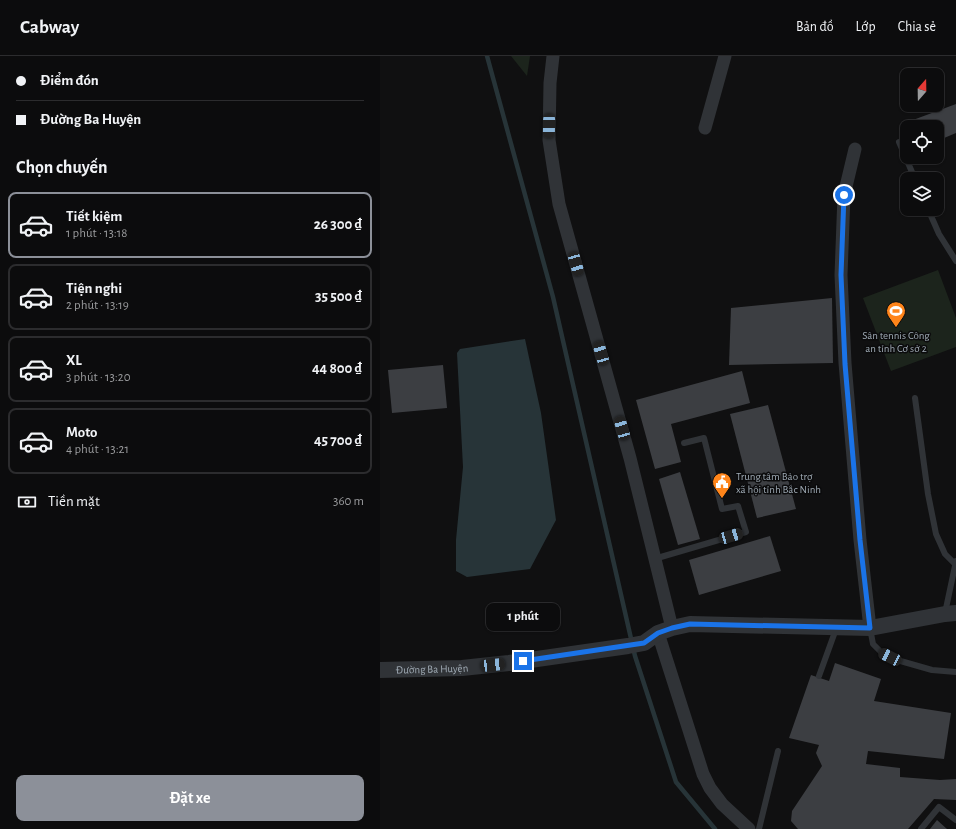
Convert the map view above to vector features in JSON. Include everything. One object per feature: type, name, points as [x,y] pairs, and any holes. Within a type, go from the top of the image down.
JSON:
[{"type":"street","points":[[553,56],[550,83],[549,140],[559,204],[630,458],[654,559],[659,634],[703,774],[710,788],[722,804],[749,829]]},
{"type":"street","points":[[704,128],[725,56]]},
{"type":"street","points":[[855,149],[844,195],[841,275],[850,432],[870,628]]},
{"type":"street","name":"Đường Ba Huyện","points":[[380,670],[462,668],[509,663],[628,646],[690,624],[870,628],[950,614]]},
{"type":"lane","points":[[899,142],[912,172]]},
{"type":"lane","points":[[931,216],[939,234],[956,260]]},
{"type":"lane","points":[[915,398],[928,494],[936,534],[945,554],[956,562],[950,614]]},
{"type":"lane","points":[[654,559],[746,532],[738,506],[722,509],[704,438],[684,443]]},
{"type":"lane","points":[[819,676],[837,627]]},
{"type":"lane","points":[[870,628],[873,644],[882,653],[897,660],[932,670],[956,672]]},
{"type":"lane","points":[[759,829],[778,751]]},
{"type":"lane","points":[[921,829],[939,807],[956,820]]},
{"type":"shaded area","points":[[511,56],[530,56],[527,76]]},
{"type":"shaded area","points":[[938,270],[956,318],[956,347],[891,371],[863,298]]},
{"type":"shaded area","points":[[525,339],[541,413],[556,520],[530,569],[467,577],[456,571],[456,540],[463,467],[457,353],[460,349]]},
{"type":"building","points":[[956,104],[956,133],[944,138],[944,120],[913,120],[934,112],[944,112],[944,108]]},
{"type":"building","points":[[832,298],[833,363],[729,365],[731,308]]},
{"type":"building","points":[[443,365],[447,408],[392,413],[388,370]]},
{"type":"building","points":[[742,371],[750,403],[671,424],[681,462],[655,469],[636,400]]},
{"type":"building","points":[[768,405],[796,509],[757,518],[730,414]]},
{"type":"building","points":[[680,472],[700,539],[678,545],[659,479]]},
{"type":"building","points":[[770,536],[781,571],[699,595],[689,560]]},
{"type":"building","points":[[835,663],[881,679],[874,701],[951,713],[944,759],[868,751],[866,764],[900,768],[900,777],[940,780],[956,779],[956,800],[934,799],[908,829],[798,829],[791,821],[792,811],[822,766],[816,753],[819,745],[789,738],[811,675],[829,681]]},
{"type":"building","points":[[937,820],[947,829],[930,829]]},
{"type":"waterway","points":[[487,56],[553,297],[635,656],[676,782],[715,829]]},
{"type":"place","name":"Sân tennis Công an tỉnh Cơ sở 2","points":[[896,328]]},
{"type":"place","name":"Trung tâm Bảo trợ xã hội tỉnh Bắc Ninh","points":[[722,499]]},
{"type":"route","points":[[523,661],[644,643],[648,642],[658,633],[690,624],[870,628],[860,540],[845,364],[841,275],[844,195]]}]
